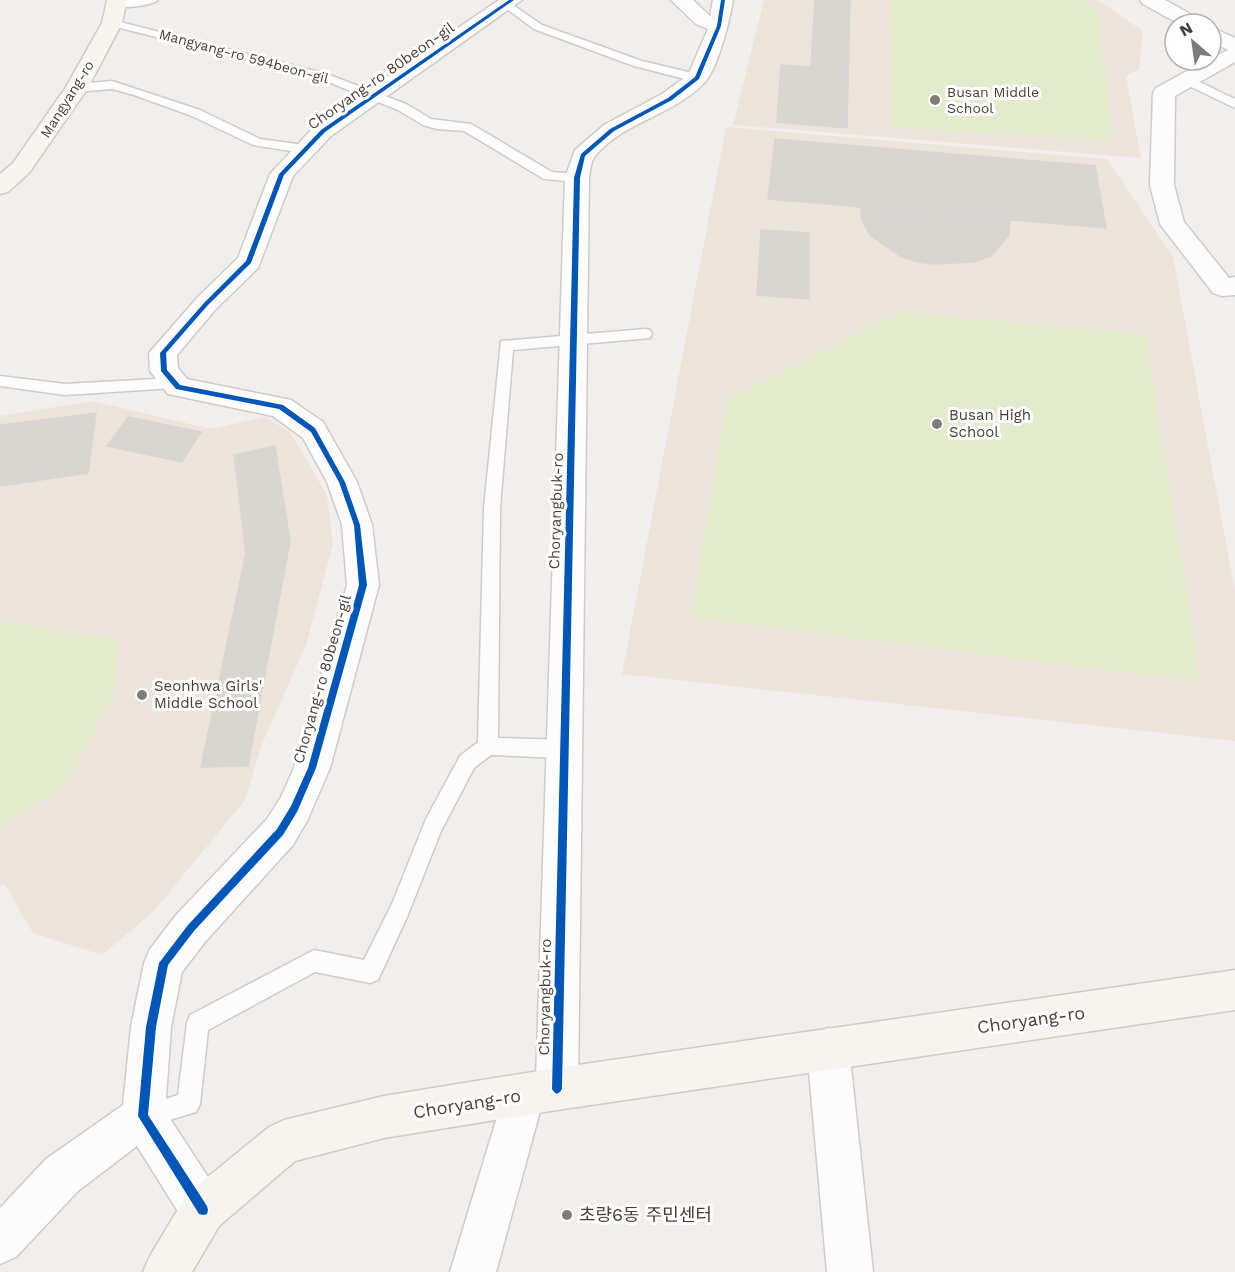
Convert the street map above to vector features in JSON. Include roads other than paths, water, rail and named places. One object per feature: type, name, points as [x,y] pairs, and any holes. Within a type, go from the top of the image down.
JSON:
[{"type":"main road","name":"Mangyang-ro","points":[[0,187],[21,168],[77,88],[115,9]]},
{"type":"main road","name":"Choryang-ro","points":[[166,1272],[203,1210],[284,1142],[384,1117],[1235,990]]},
{"type":"street","points":[[681,0],[703,20],[721,13]]},
{"type":"street","points":[[1150,0],[1172,12]]},
{"type":"street","name":"Choryang-ro 80beon-gil","points":[[143,1116],[151,1027],[164,963],[191,928],[280,832],[294,809],[312,768],[363,585],[357,525],[342,482],[313,430],[281,407],[178,387],[164,371],[163,353],[206,304],[249,262],[282,174],[304,149],[323,131],[509,1]]},
{"type":"street","name":"Choryangbuk-ro","points":[[473,1272],[540,1093],[563,749],[575,340],[577,178],[583,155],[612,130],[670,99],[697,78],[721,13]]},
{"type":"street","points":[[1235,53],[1164,93],[1162,185],[1172,224],[1222,287],[1235,286]]},
{"type":"street","points":[[828,1049],[850,1272]]},
{"type":"street","points":[[0,1241],[63,1175],[143,1116],[203,1210]]},
{"type":"lane","points":[[115,9],[153,0]]},
{"type":"lane","points":[[509,1],[538,27],[638,64],[697,78]]},
{"type":"lane","name":"Mangyang-ro 594beon-gil","points":[[115,9],[320,75],[402,107],[436,125],[467,127],[549,176],[577,178]]},
{"type":"lane","points":[[1187,80],[1235,104]]},
{"type":"lane","points":[[77,88],[112,85],[196,113],[257,142],[304,149]]},
{"type":"lane","points":[[488,746],[492,508],[506,345],[645,334]]},
{"type":"lane","points":[[0,381],[19,386],[56,389],[174,383]]},
{"type":"lane","points":[[143,1116],[188,1104],[198,1023],[314,961],[370,972],[400,910],[433,826],[467,762],[488,746],[563,749]]},
{"type":"place","name":"Busan Middle School","points":[[935,100]]},
{"type":"place","name":"Busan High School","points":[[937,424]]},
{"type":"place","name":"Seonhwa Girls' Middle School","points":[[142,695]]},
{"type":"place","name":"초량6동 주민센터","points":[[567,1215]]}]
